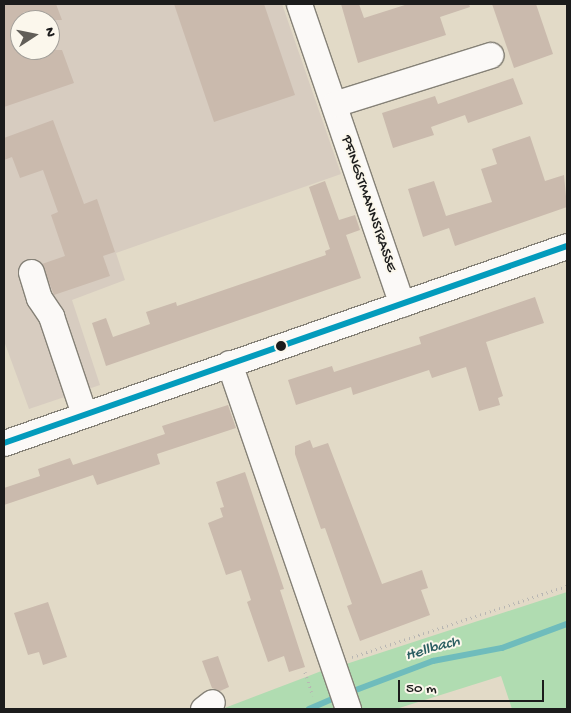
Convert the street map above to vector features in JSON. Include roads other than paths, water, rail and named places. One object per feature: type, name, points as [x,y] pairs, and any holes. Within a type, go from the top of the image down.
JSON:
[{"type":"street","name":"PFINGSTMANNSTRASSE","points":[[299,4],[402,304]]},
{"type":"street","points":[[334,104],[490,55]]},
{"type":"street","points":[[4,443],[567,246]]},
{"type":"street","points":[[31,272],[39,298],[51,316],[84,414]]},
{"type":"street","points":[[229,363],[348,709]]},
{"type":"waterway","name":"Hellbach","points":[[348,693],[433,661],[502,648],[567,624]]},
{"type":"waterway","name":"Hellbach","points":[[309,709],[337,697]]}]
